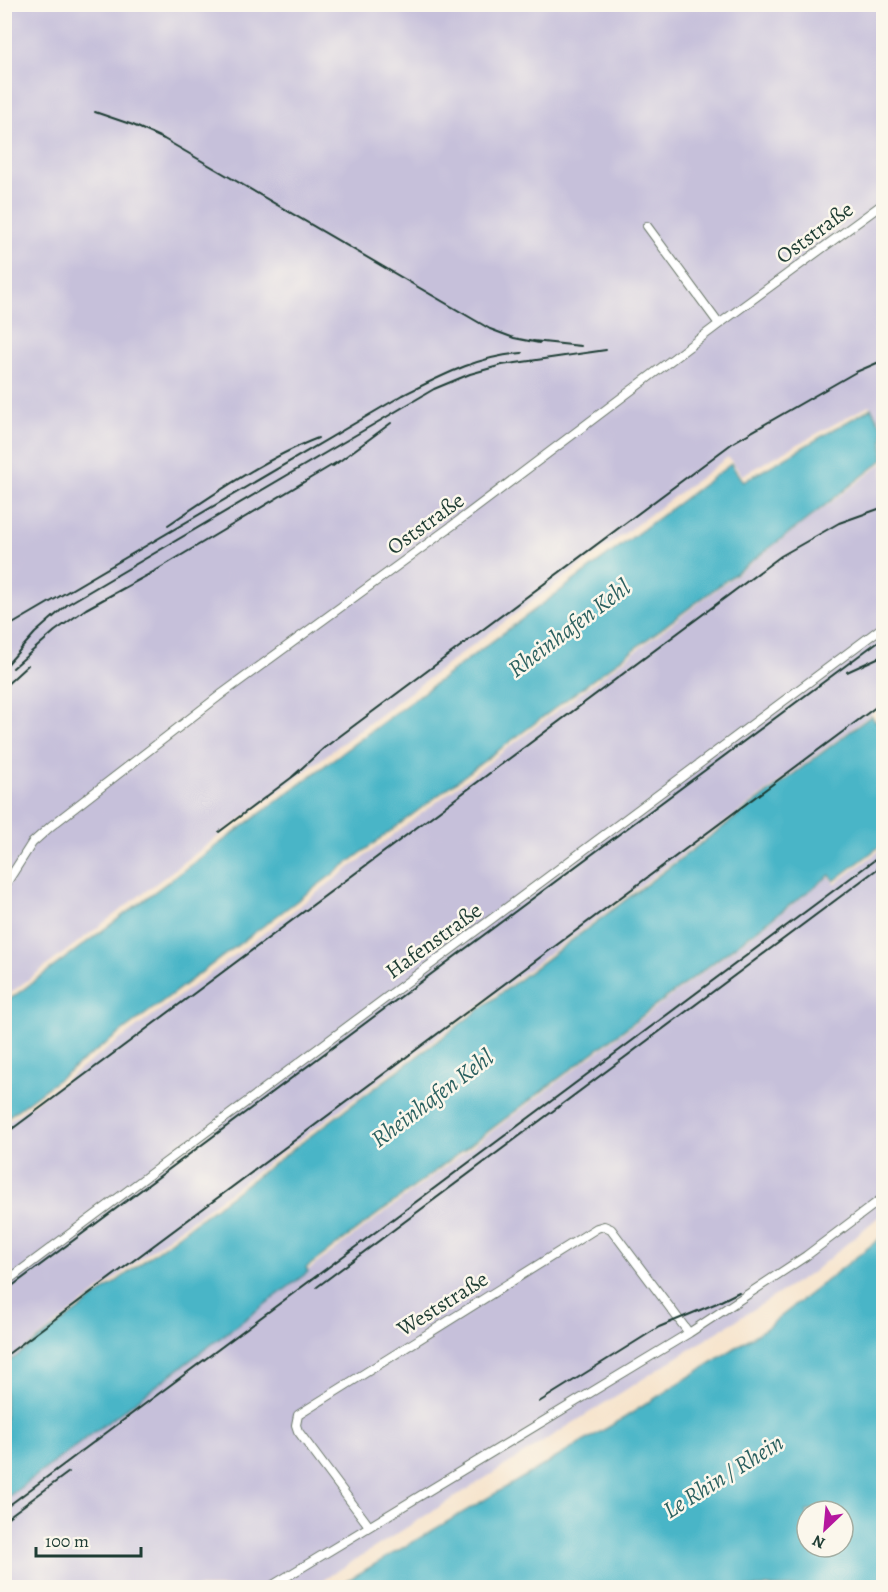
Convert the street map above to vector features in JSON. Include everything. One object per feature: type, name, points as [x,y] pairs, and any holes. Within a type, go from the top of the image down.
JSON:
[{"type":"street","name":"Oststraße","points":[[4,887],[32,843],[51,826],[223,693],[453,525],[719,324],[884,203]]},
{"type":"street","points":[[647,226],[719,324]]},
{"type":"street","name":"Hafenstraße","points":[[4,1283],[884,626]]},
{"type":"street","points":[[268,1587],[689,1333],[815,1250],[884,1197]]},
{"type":"street","name":"Weststraße","points":[[369,1526],[298,1431],[296,1425],[298,1415],[597,1228],[604,1226],[614,1233],[689,1333]]},
{"type":"shaded area","points":[[10,5],[883,5],[883,424],[869,405],[742,475],[728,457],[458,656],[5,997],[4,16]]},
{"type":"shaded area","points":[[883,463],[883,705],[158,1245],[5,1364],[4,1125],[235,955]]},
{"type":"shaded area","points":[[883,848],[883,1213],[813,1272],[312,1587],[5,1588],[5,1499],[829,877],[835,884]]},
{"type":"water","name":"Rheinhafen Kehl","points":[[871,408],[883,428],[883,460],[796,528],[5,1119],[5,1003],[731,464],[743,482]]},
{"type":"water","name":"Rheinhafen Kehl","points":[[871,716],[876,722],[883,717],[883,844],[834,881],[830,875],[306,1268],[308,1272],[5,1499],[5,1365]]},
{"type":"water","name":"Le Rhin / Rhein","points":[[883,1236],[883,1587],[336,1587],[624,1418],[765,1329]]},
{"type":"railway","points":[[95,112],[164,139],[490,329],[514,338],[539,343]]},
{"type":"railway","points":[[533,341],[581,346]]},
{"type":"railway","points":[[4,668],[35,633],[68,604],[434,389],[470,374],[502,365],[606,350]]},
{"type":"railway","points":[[4,629],[403,395],[475,363],[522,353]]},
{"type":"railway","points":[[292,777],[324,748],[734,442],[856,372],[884,360]]},
{"type":"railway","points":[[333,466],[391,423]]},
{"type":"railway","points":[[168,525],[260,466],[318,438]]},
{"type":"railway","points":[[13,668],[55,631],[86,609],[155,571],[339,461]]},
{"type":"railway","points":[[4,1135],[781,556],[839,523],[884,507]]},
{"type":"railway","points":[[4,1292],[884,637]]},
{"type":"railway","points":[[847,672],[884,655]]},
{"type":"railway","points":[[4,687],[28,665]]},
{"type":"railway","points":[[4,1357],[884,701]]},
{"type":"railway","points":[[219,832],[299,772]]},
{"type":"railway","points":[[4,1509],[884,853]]},
{"type":"railway","points":[[317,1287],[884,864]]},
{"type":"railway","points":[[539,1402],[659,1327],[739,1292]]},
{"type":"railway","points":[[4,1520],[69,1472]]}]
